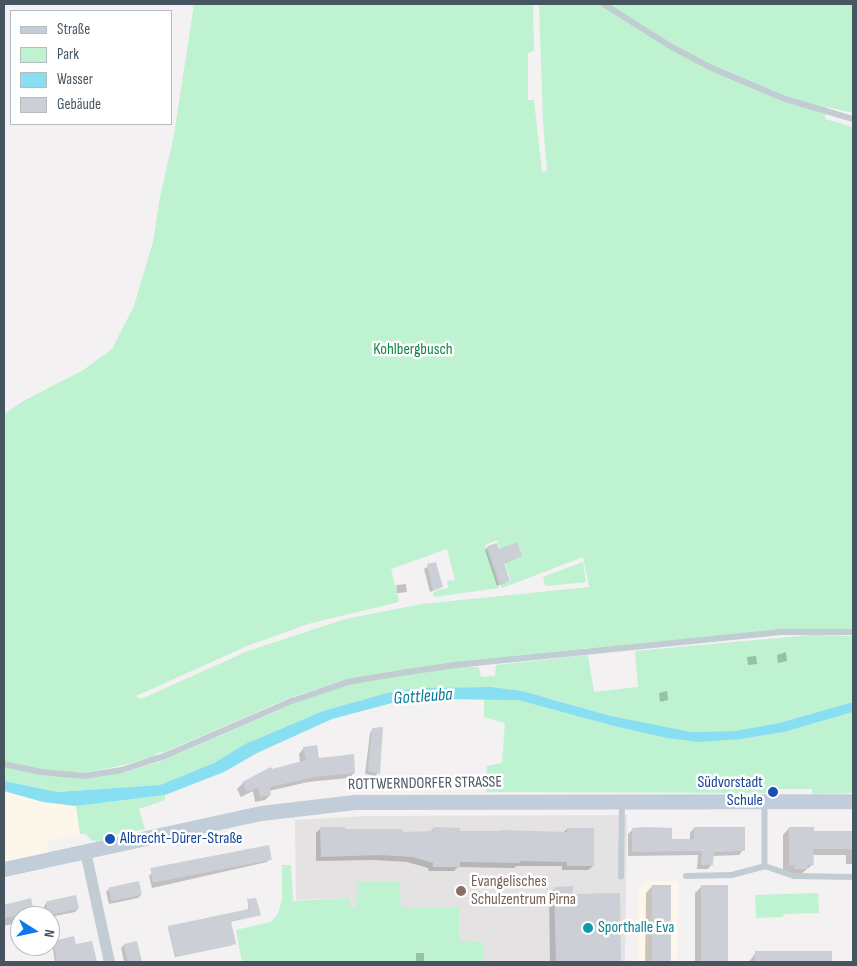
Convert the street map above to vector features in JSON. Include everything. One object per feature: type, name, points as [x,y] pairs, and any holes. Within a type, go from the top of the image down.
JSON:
[{"type":"main road","name":"ROTTWERNDORFER STRASSE","points":[[4,869],[261,813],[317,805],[387,801],[853,801]]},
{"type":"street","points":[[85,851],[109,962]]},
{"type":"lane","points":[[604,4],[663,42],[710,67],[785,99],[853,120]]},
{"type":"lane","points":[[4,764],[41,772],[84,776],[122,770],[160,758],[292,701],[348,682],[401,673],[782,632],[853,632]]},
{"type":"lane","points":[[621,878],[622,800]]},
{"type":"lane","points":[[765,802],[765,866]]},
{"type":"lane","points":[[686,876],[732,875],[765,866],[794,876],[853,877]]},
{"type":"shaded area","points":[[4,791],[43,802],[76,806],[80,834],[47,842],[49,853],[4,863]]},
{"type":"shaded area","name":"Evangelisches Schulzentrum Pirna","points":[[627,815],[625,962],[459,962],[459,908],[350,907],[350,898],[296,900],[295,820],[369,816]]},
{"type":"shaded area","points":[[650,881],[678,881],[677,962],[638,962],[638,893],[644,884]]},
{"type":"green space","name":"Kohlbergbusch","points":[[194,4],[533,4],[534,51],[528,53],[528,100],[534,100],[542,172],[547,171],[543,121],[539,4],[853,4],[853,113],[827,107],[825,119],[853,127],[853,629],[778,630],[588,649],[587,647],[582,650],[345,680],[289,698],[156,754],[156,757],[119,766],[83,773],[43,770],[4,762],[4,414],[25,400],[82,371],[112,349],[134,306],[153,242],[160,197],[174,135]],"holes":[[[497,540],[511,581],[500,585],[502,588],[583,557],[589,587],[422,604],[345,619],[248,651],[141,699],[136,696],[247,646],[308,624],[399,602],[391,569],[447,549],[455,580],[447,581],[448,588],[437,590],[433,593],[434,597],[499,588],[485,545]]]},
{"type":"green space","points":[[583,562],[586,582],[545,586],[543,577]]},
{"type":"green space","points":[[812,635],[853,636],[853,702],[779,723],[735,731],[691,732],[667,729],[611,716],[552,699],[491,687],[419,688],[387,693],[323,711],[245,744],[214,763],[160,785],[57,792],[4,781],[4,767],[41,774],[123,773],[161,761],[295,703],[349,684],[455,667],[479,667],[481,677],[495,676],[496,665],[588,655],[594,692],[638,687],[635,651]]},
{"type":"green space","points":[[484,699],[518,700],[610,725],[741,739],[784,732],[853,712],[853,793],[812,794],[812,789],[771,789],[770,793],[486,792],[487,766],[502,763],[505,723],[484,717]]},
{"type":"green space","points":[[165,795],[165,800],[139,809],[145,829],[106,836],[106,840],[97,841],[91,840],[86,834],[80,834],[76,806]]},
{"type":"green space","points":[[282,865],[291,865],[293,901],[350,898],[350,907],[356,907],[357,882],[400,882],[401,907],[459,908],[459,941],[484,942],[484,962],[242,962],[236,930],[270,922],[278,914],[282,899]]},
{"type":"green space","points":[[818,893],[819,913],[784,914],[783,917],[756,918],[755,895]]},
{"type":"water","name":"Gottleuba","points":[[491,687],[522,691],[611,716],[691,732],[735,731],[779,723],[853,702],[853,712],[784,732],[741,739],[699,742],[667,738],[610,725],[518,700],[443,699],[392,703],[332,719],[257,753],[224,772],[165,795],[76,806],[43,802],[4,791],[4,781],[57,792],[160,785],[214,763],[245,744],[323,711],[387,693],[419,688]]},
{"type":"building","points":[[517,542],[522,556],[504,563],[510,581],[500,584],[487,546],[497,543],[499,549]]},
{"type":"building","points":[[436,562],[443,587],[433,590],[427,564]]},
{"type":"building","points":[[383,727],[380,774],[368,771],[372,728]]},
{"type":"building","points":[[317,745],[319,758],[354,754],[355,773],[314,777],[270,787],[271,795],[260,797],[258,787],[247,792],[242,782],[271,767],[272,769],[306,760],[303,747]]},
{"type":"building","points":[[320,827],[403,829],[403,832],[433,831],[433,827],[460,828],[460,831],[567,832],[567,828],[594,828],[594,866],[567,866],[567,862],[520,861],[520,863],[460,862],[460,867],[433,867],[433,863],[413,857],[380,855],[321,857]]},
{"type":"building","points":[[694,827],[745,827],[745,851],[714,852],[713,865],[701,865],[702,851],[632,852],[632,828],[672,828],[672,839],[694,839]]},
{"type":"building","points":[[789,827],[814,827],[814,831],[853,831],[853,849],[813,849],[814,865],[808,865],[808,869],[794,869],[794,865],[789,865]]},
{"type":"building","points":[[269,845],[272,860],[153,883],[150,868]]},
{"type":"building","points":[[139,881],[142,895],[112,901],[109,887]]},
{"type":"building","points":[[652,885],[671,885],[671,962],[652,962]]},
{"type":"building","points":[[701,885],[728,885],[728,962],[701,962]]},
{"type":"building","name":"Sporthalle Eva","points":[[573,886],[573,894],[620,893],[621,962],[556,962],[554,887]]},
{"type":"building","points":[[76,895],[79,909],[60,913],[60,906],[47,906],[46,901]]},
{"type":"building","points":[[31,898],[33,906],[10,906],[10,917],[4,918],[4,905]]},
{"type":"building","points":[[256,898],[261,915],[231,921],[236,944],[176,957],[168,926],[249,909],[247,899]]},
{"type":"building","points":[[74,936],[76,944],[92,941],[97,962],[57,962],[56,956],[60,956],[60,939]]},
{"type":"building","points":[[137,941],[142,962],[128,962],[124,944]]},
{"type":"building","points":[[755,951],[832,951],[832,962],[755,962]]},
{"type":"place","name":"Südvorstadt Schule","points":[[773,792]]},
{"type":"place","name":"Albrecht-Dürer-Straße","points":[[110,839]]},
{"type":"place","name":"Evangelisches Schulzentrum Pirna","points":[[461,891]]},
{"type":"place","name":"Sporthalle Eva","points":[[588,928]]}]
